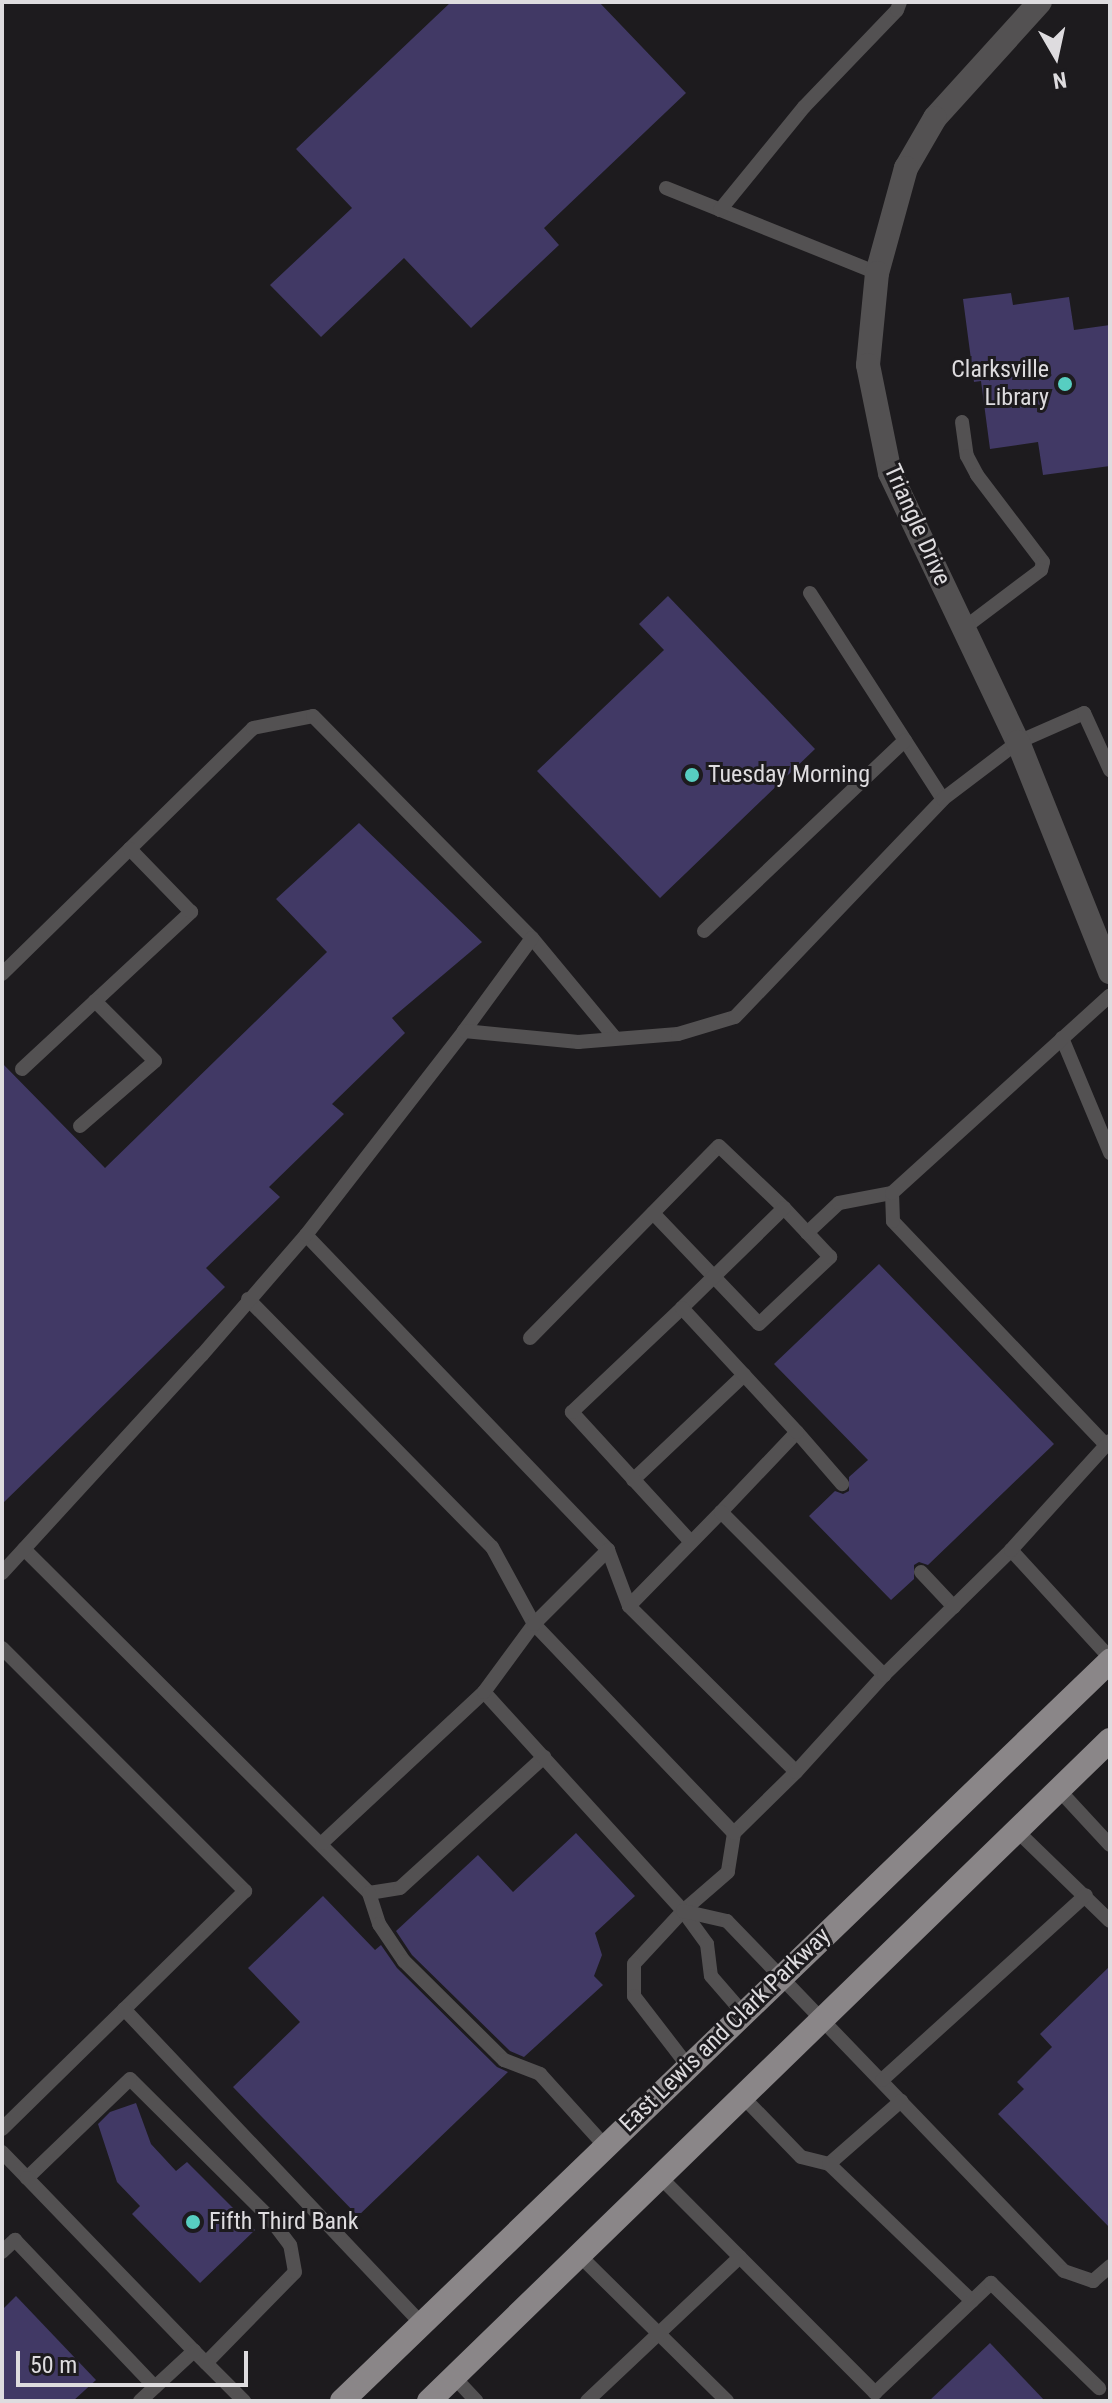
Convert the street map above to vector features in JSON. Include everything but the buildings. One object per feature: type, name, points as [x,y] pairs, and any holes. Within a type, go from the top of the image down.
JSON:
[{"type":"main road","name":"East Lewis and Clark Parkway","points":[[342,2401],[1110,1659]]},
{"type":"main road","points":[[429,2401],[1110,1740]]},
{"type":"street","name":"Triangle Drive","points":[[1040,2],[935,118],[906,168],[877,273],[868,365],[890,473],[1018,742],[1110,972]]},
{"type":"lane","points":[[720,210],[804,107],[897,10],[900,2]]},
{"type":"lane","points":[[666,188],[877,273]]},
{"type":"lane","points":[[962,422],[967,456],[977,475],[1043,562],[1041,570],[964,628]]},
{"type":"lane","points":[[810,593],[943,799]]},
{"type":"lane","points":[[464,1031],[578,1042],[678,1034],[735,1017],[943,799],[1018,742],[1084,713],[1110,770]]},
{"type":"lane","points":[[2,974],[253,728],[313,716],[532,938],[615,1038]]},
{"type":"lane","points":[[704,931],[905,740]]},
{"type":"lane","points":[[22,1069],[191,912],[130,849]]},
{"type":"lane","points":[[2,1573],[306,1235],[532,938]]},
{"type":"lane","points":[[807,1233],[839,1203],[892,1193],[1110,995]]},
{"type":"lane","points":[[80,1126],[155,1061],[95,1001]]},
{"type":"lane","points":[[1062,1038],[1110,1153]]},
{"type":"lane","points":[[530,1338],[653,1213],[719,1146],[830,1257],[759,1324],[653,1213]]},
{"type":"lane","points":[[688,2066],[634,1996],[634,1964],[683,1911],[728,1872],[734,1833],[796,1772],[884,1675],[1011,1550],[1108,1443],[893,1221],[892,1193]]},
{"type":"lane","points":[[690,1541],[572,1412],[784,1208]]},
{"type":"lane","points":[[306,1235],[608,1550],[629,1606],[796,1772]]},
{"type":"lane","points":[[248,1299],[492,1547],[534,1624],[734,1833]]},
{"type":"lane","points":[[682,1308],[842,1484]]},
{"type":"lane","points":[[633,1480],[744,1375]]},
{"type":"lane","points":[[629,1606],[797,1432]]},
{"type":"lane","points":[[721,1512],[884,1675]]},
{"type":"lane","points":[[24,1549],[369,1893],[379,1924],[404,1961],[504,2060],[540,2074],[605,2146]]},
{"type":"lane","points":[[322,1843],[484,1692],[534,1624],[608,1550]]},
{"type":"lane","points":[[1011,1550],[1110,1659]]},
{"type":"lane","points":[[921,1572],[954,1607]]},
{"type":"lane","points":[[2,1648],[245,1891],[2,2129]]},
{"type":"lane","points":[[484,1692],[683,1911],[707,1944],[711,1976],[743,2013]]},
{"type":"lane","points":[[369,1893],[400,1888],[544,1757]]},
{"type":"lane","points":[[1059,1790],[1110,1845]]},
{"type":"lane","points":[[1017,1831],[1110,1921]]},
{"type":"lane","points":[[882,2080],[1086,1895]]},
{"type":"lane","points":[[683,1911],[727,1921],[1064,2271],[1093,2281],[1110,2266]]},
{"type":"lane","points":[[124,2009],[421,2323]]},
{"type":"lane","points":[[27,2178],[130,2079],[268,2216],[290,2245],[295,2272],[206,2363]]},
{"type":"lane","points":[[743,2097],[801,2157],[829,2164],[972,2301]]},
{"type":"lane","points":[[829,2164],[901,2101]]},
{"type":"lane","points":[[5,2161],[27,2178],[244,2401]]},
{"type":"lane","points":[[660,2177],[871,2397],[991,2283],[1099,2388]]},
{"type":"lane","points":[[2,2252],[15,2240],[155,2387]]},
{"type":"lane","points":[[579,2255],[661,2332],[727,2401]]},
{"type":"lane","points":[[587,2401],[740,2257]]},
{"type":"lane","points":[[140,2401],[194,2351]]},
{"type":"lane","points":[[454,2377],[476,2401]]},
{"type":"place","name":"Clarksville Library","points":[[1065,384]]},
{"type":"place","name":"Tuesday Morning","points":[[692,775]]},
{"type":"place","name":"Fifth Third Bank","points":[[193,2222]]}]
